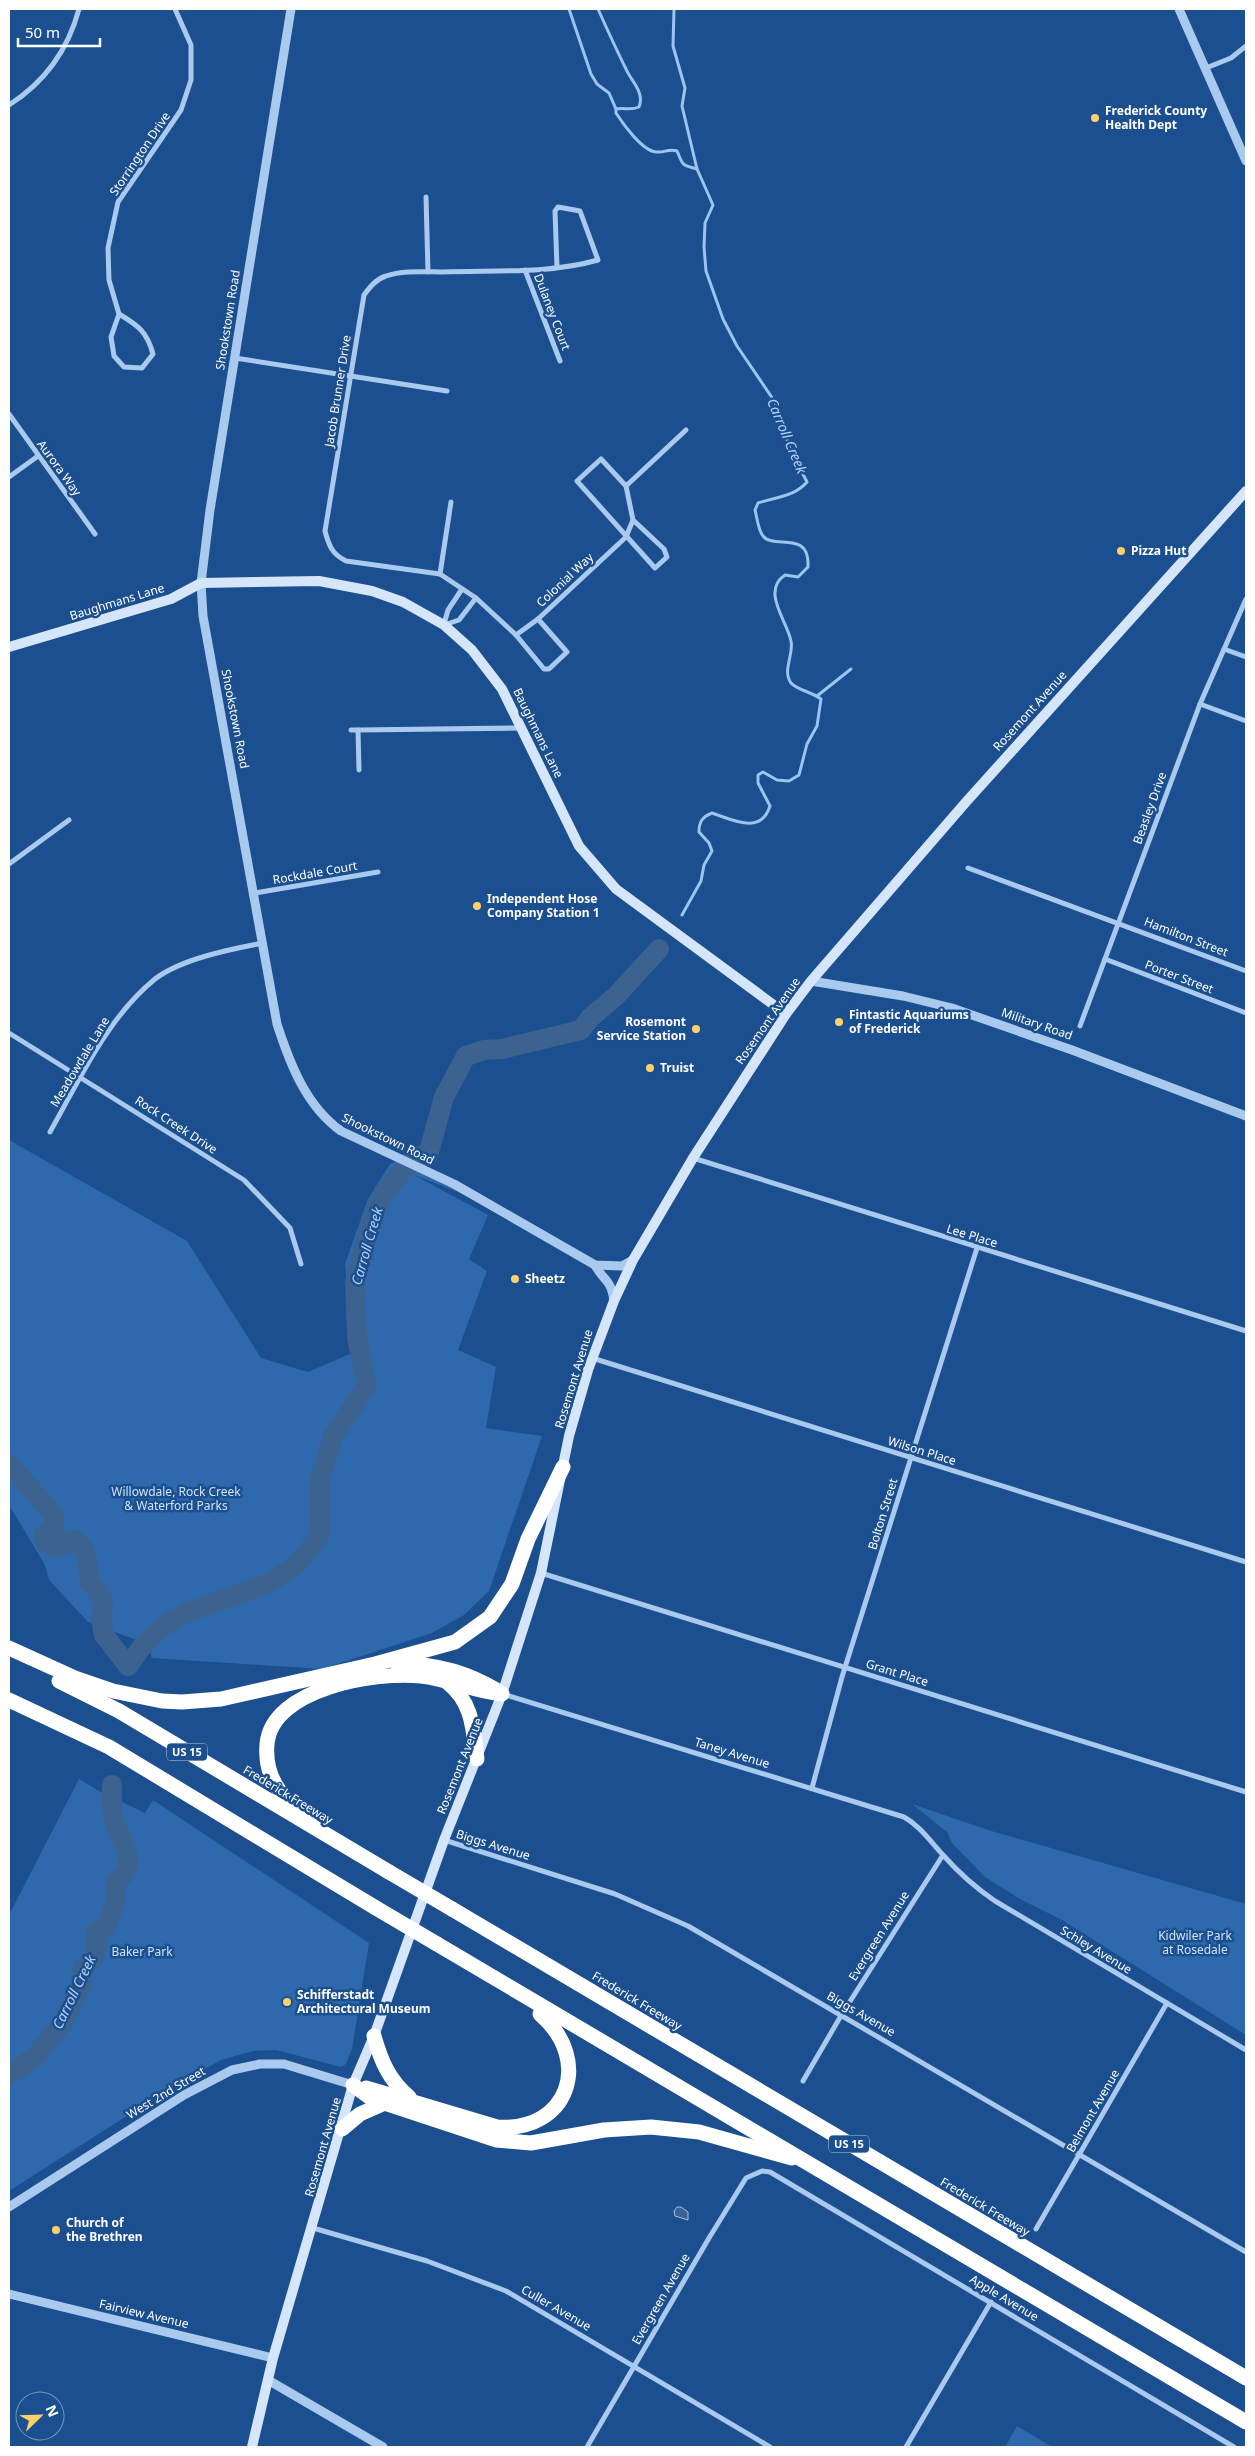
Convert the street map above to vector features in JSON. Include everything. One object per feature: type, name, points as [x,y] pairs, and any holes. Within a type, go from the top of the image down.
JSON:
[{"type":"highway","points":[[9,1648],[76,1678],[113,1691],[162,1701],[182,1702],[221,1699],[375,1664],[455,1642],[490,1617],[512,1584],[528,1539],[563,1467]]},
{"type":"highway","name":"Frederick Freeway","points":[[9,1656],[119,1711],[1246,2378]]},
{"type":"highway","points":[[375,1664],[406,1664],[443,1668],[480,1680],[502,1694]]},
{"type":"highway","points":[[362,1856],[279,1792],[270,1774],[266,1756],[268,1738],[284,1712],[304,1698],[331,1686],[366,1678],[420,1676],[442,1680],[480,1692],[502,1694]]},
{"type":"highway","points":[[442,1680],[456,1690],[470,1709],[476,1759]]},
{"type":"highway","name":"US 15","points":[[9,1700],[109,1747],[514,1992],[806,2161],[1246,2422]]},
{"type":"highway","points":[[353,2085],[412,2100],[497,2127],[513,2128],[526,2126],[548,2114],[557,2104],[566,2087],[569,2068],[568,2054],[557,2031],[514,1992]]},
{"type":"highway","points":[[374,2036],[385,2069],[396,2086],[412,2100]]},
{"type":"highway","points":[[353,2085],[372,2099],[496,2140],[515,2143],[545,2142],[604,2130],[651,2127],[699,2132],[771,2154],[806,2161]]},
{"type":"highway","points":[[342,2129],[360,2114],[385,2103]]},
{"type":"main road","name":"Rosemont Avenue","points":[[252,2447],[273,2358],[313,2228],[353,2085],[374,2036],[444,1840],[502,1694],[542,1573],[563,1467],[592,1358],[614,1301],[633,1260],[693,1158],[786,1014],[811,981],[955,814],[1246,491]]},
{"type":"main road","name":"Baughmans Lane","points":[[9,647],[171,599],[201,583],[320,582],[364,589],[403,602],[444,625],[472,650],[502,689],[579,846],[616,889],[786,1014]]},
{"type":"street","points":[[9,105],[39,82],[59,58],[73,32],[79,9]]},
{"type":"street","name":"Storrington Drive","points":[[119,314],[109,280],[108,248],[118,202],[182,110],[192,80],[191,45],[175,9]]},
{"type":"street","name":"Shookstown Road","points":[[291,9],[201,583],[203,616],[255,893],[277,1024],[286,1051],[310,1100],[325,1120],[341,1131],[454,1184],[595,1265],[622,1266],[633,1260]]},
{"type":"street","points":[[1179,9],[1246,161]]},
{"type":"street","points":[[1206,68],[1231,58],[1246,46]]},
{"type":"street","points":[[426,197],[428,272]]},
{"type":"street","name":"Jacob Brunner Drive","points":[[538,619],[567,652],[549,669],[544,669],[516,635],[476,598],[440,574],[346,561],[335,555],[329,546],[325,531],[364,295],[371,285],[388,275],[428,272],[525,270],[557,268],[573,267],[598,260],[580,211],[558,207],[555,211],[557,268]]},
{"type":"street","name":"Dulaney Court","points":[[525,270],[560,361]]},
{"type":"street","points":[[119,314],[136,324],[148,337],[153,354],[142,368],[124,367],[114,356],[111,337],[119,314]]},
{"type":"street","points":[[235,358],[447,392]]},
{"type":"street","name":"Aurora Way","points":[[9,414],[95,534]]},
{"type":"street","points":[[626,486],[686,430]]},
{"type":"street","points":[[9,477],[38,456]]},
{"type":"street","points":[[601,459],[626,486],[633,520],[664,549],[667,557],[655,568],[577,482],[601,459]]},
{"type":"street","points":[[440,574],[451,502]]},
{"type":"street","name":"Colonial Way","points":[[516,635],[538,619],[626,537],[633,520]]},
{"type":"street","points":[[444,625],[448,610],[462,588]]},
{"type":"street","points":[[444,625],[459,620],[476,598]]},
{"type":"street","name":"Beasley Drive","points":[[1080,1026],[1200,704],[1246,599]]},
{"type":"street","points":[[1224,649],[1246,657]]},
{"type":"street","points":[[1200,704],[1246,722]]},
{"type":"street","points":[[359,770],[355,730],[521,728]]},
{"type":"street","points":[[9,864],[69,820]]},
{"type":"street","name":"Hamilton Street","points":[[968,868],[1119,922],[1246,971]]},
{"type":"street","name":"Rockdale Court","points":[[255,893],[378,872]]},
{"type":"street","name":"Meadowdale Lane","points":[[50,1132],[112,1023],[156,979],[186,964],[229,949],[263,943]]},
{"type":"street","name":"Porter Street","points":[[1105,959],[1246,1013]]},
{"type":"street","name":"Military Road","points":[[811,981],[903,996],[952,1008],[1072,1050],[1246,1116]]},
{"type":"street","name":"Rock Creek Drive","points":[[9,1033],[82,1076],[244,1180],[290,1228],[301,1264]]},
{"type":"street","name":"Lee Place","points":[[693,1158],[1246,1331]]},
{"type":"street","name":"Bolton Street","points":[[812,1788],[845,1668],[977,1248]]},
{"type":"street","name":"Shookstown Road","points":[[595,1265],[598,1272],[610,1284],[614,1301]]},
{"type":"street","name":"Wilson Place","points":[[592,1358],[1246,1562]]},
{"type":"street","name":"Grant Place","points":[[542,1573],[1246,1792]]},
{"type":"street","name":"Taney Avenue","points":[[502,1694],[904,1817],[926,1835],[943,1855]]},
{"type":"street","name":"Biggs Avenue","points":[[444,1840],[566,1877],[647,1907],[688,1926],[842,2014],[1246,2252]]},
{"type":"street","name":"Schley Avenue","points":[[943,1855],[979,1890],[995,1902],[1246,2050]]},
{"type":"street","name":"Evergreen Avenue","points":[[803,2081],[842,2014],[943,1855]]},
{"type":"street","name":"Belmont Avenue","points":[[1036,2229],[1167,2004]]},
{"type":"street","name":"West 2nd Street","points":[[9,2207],[184,2095],[232,2070],[260,2064],[284,2064],[353,2085]]},
{"type":"street","name":"Evergreen Avenue","points":[[587,2447],[746,2178],[762,2171]]},
{"type":"street","name":"Apple Avenue","points":[[762,2171],[770,2172],[1234,2447]]},
{"type":"street","name":"Culler Avenue","points":[[313,2228],[427,2261],[506,2291],[770,2447]]},
{"type":"street","name":"Fairview Avenue","points":[[9,2294],[273,2358]]},
{"type":"street","points":[[906,2447],[991,2302]]},
{"type":"street","points":[[268,2380],[383,2447]]},
{"type":"green space","name":"Willowdale, Rock Creek & Waterford Parks","points":[[9,1140],[187,1241],[261,1358],[308,1372],[352,1353],[345,1264],[368,1199],[390,1164],[400,1159],[492,1205],[414,1175],[488,1215],[469,1259],[487,1271],[458,1350],[496,1367],[486,1428],[542,1436],[489,1591],[464,1615],[432,1633],[322,1669],[152,1658],[147,1644],[88,1622],[49,1580],[45,1565],[9,1505]]},
{"type":"green space","name":"Baker Park","points":[[79,1779],[99,1791],[145,1813],[153,1800],[369,1943],[352,2049],[346,2064],[341,2067],[276,2050],[253,2051],[221,2060],[166,2091],[9,2191],[9,1915]]},
{"type":"green space","name":"Kidwiler Park at Rosedale","points":[[912,1804],[988,1830],[1246,1904],[1246,2035],[1062,1920],[1020,1899],[985,1877],[952,1843],[947,1832]]},
{"type":"green space","points":[[1017,2426],[1052,2447],[1005,2447]]},
{"type":"shaded area","points":[[677,2207],[681,2207],[688,2212],[688,2220],[675,2216],[674,2211]]},
{"type":"waterway","points":[[569,9],[591,74],[597,84],[609,93],[616,109]]},
{"type":"waterway","points":[[598,9],[640,96],[639,107],[616,109],[616,113],[640,143],[652,151],[677,151],[683,163],[697,169]]},
{"type":"waterway","name":"Carroll Creek","points":[[674,9],[673,46],[685,88],[682,106],[697,169],[713,205],[705,223],[706,271],[723,319],[737,346],[775,402],[790,449],[807,482],[791,494],[758,503],[755,510],[763,536],[768,540],[798,544],[807,555],[808,567],[798,577],[785,575],[778,582],[775,589],[775,598],[791,641],[788,668],[791,683],[821,699],[817,726],[807,744],[799,775],[789,781],[777,780],[763,772],[758,775],[758,783],[770,806],[766,815],[753,823],[737,822],[712,813],[702,820],[699,832],[709,843],[712,851],[704,865],[701,881],[682,915]]},
{"type":"waterway","points":[[817,696],[851,669]]},
{"type":"waterway","name":"Carroll Creek","points":[[9,1464],[54,1515],[54,1528],[44,1535],[45,1542],[56,1547],[74,1540],[83,1548],[87,1559],[90,1583],[97,1590],[103,1602],[101,1620],[104,1635],[128,1666],[141,1648],[162,1627],[185,1613],[264,1585],[290,1570],[304,1556],[320,1535],[320,1478],[333,1437],[367,1386],[357,1337],[355,1283],[368,1233],[381,1197],[414,1157],[428,1155],[444,1097],[466,1056],[484,1050],[502,1049],[581,1030],[590,1018],[616,996],[659,949]]},
{"type":"waterway","name":"Carroll Creek","points":[[9,2075],[35,2057],[63,2022],[82,1983],[81,1974],[84,1967],[94,1958],[97,1946],[95,1933],[105,1928],[116,1901],[116,1881],[124,1875],[128,1860],[127,1852],[114,1820],[112,1785]]},
{"type":"place","name":"Frederick County Health Dept","points":[[1095,118]]},
{"type":"place","name":"Pizza Hut","points":[[1121,551]]},
{"type":"place","name":"Independent Hose Company Station 1","points":[[477,906]]},
{"type":"place","name":"Fintastic Aquariums of Frederick","points":[[839,1022]]},
{"type":"place","name":"Rosemont Service Station","points":[[696,1029]]},
{"type":"place","name":"Truist","points":[[650,1068]]},
{"type":"place","name":"Sheetz","points":[[515,1279]]},
{"type":"place","name":"Schifferstadt Architectural Museum","points":[[287,2002]]},
{"type":"place","name":"Church of the Brethren","points":[[56,2230]]}]
